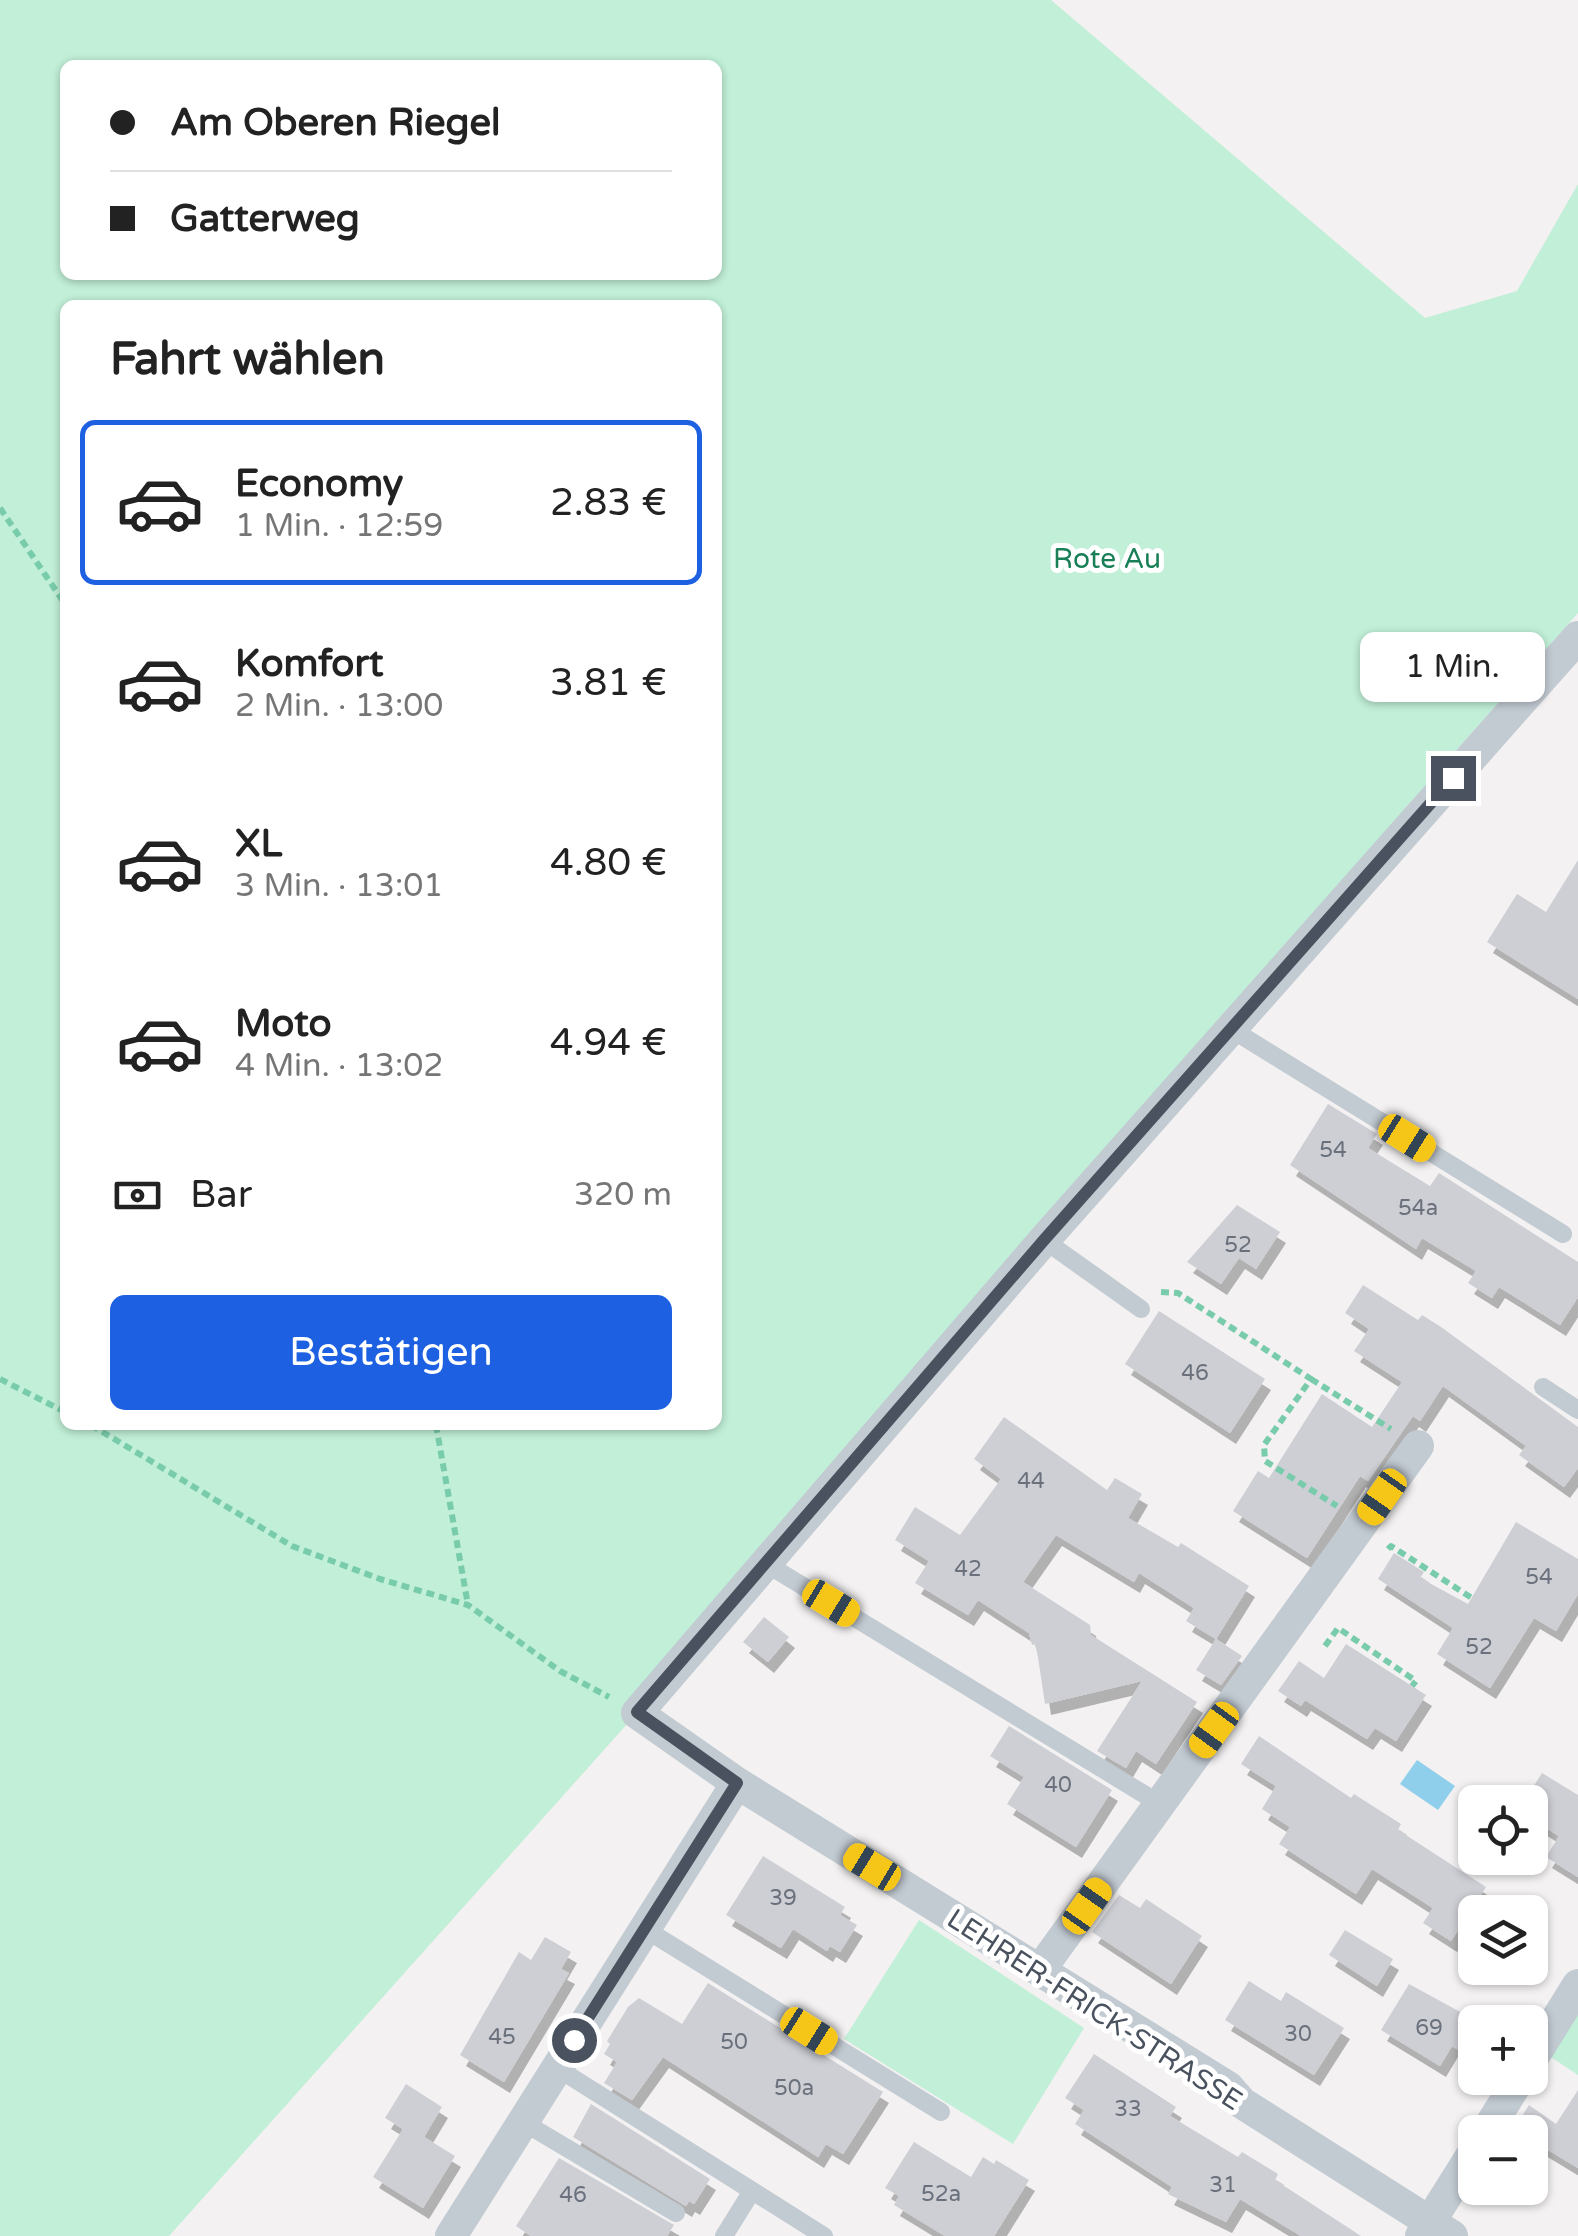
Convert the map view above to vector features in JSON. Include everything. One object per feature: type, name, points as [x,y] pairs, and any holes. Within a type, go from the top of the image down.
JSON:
[{"type":"street","points":[[637,1712],[1044,1240],[1578,637]]},
{"type":"street","points":[[1040,1970],[1418,1446]]},
{"type":"street","name":"LEHRER-FRICK-STRASSE","points":[[637,1712],[737,1783],[1228,2087],[1242,2103],[1434,2232]]},
{"type":"street","points":[[452,2236],[737,1783]]},
{"type":"street","points":[[1548,2033],[1578,1985]]},
{"type":"street","points":[[1434,2232],[1458,2184]]},
{"type":"lane","points":[[1230,1029],[1563,1234]]},
{"type":"lane","points":[[1044,1240],[1141,1309]]},
{"type":"lane","points":[[1543,1387],[1578,1410]]},
{"type":"lane","points":[[766,1563],[1160,1804]]},
{"type":"lane","points":[[645,1929],[941,2112]]},
{"type":"lane","points":[[557,2068],[824,2236]]},
{"type":"lane","points":[[523,2122],[676,2213]]},
{"type":"lane","points":[[724,2236],[752,2191]]},
{"type":"path","points":[[0,508],[60,597]]},
{"type":"path","points":[[1141,1309],[1151,1292],[1178,1293],[1418,1446]]},
{"type":"path","points":[[1311,1378],[1264,1446],[1266,1461],[1364,1522]]},
{"type":"path","points":[[0,1380],[60,1410]]},
{"type":"path","points":[[99,1430],[292,1546],[380,1579],[468,1605],[560,1671],[637,1712]]},
{"type":"path","points":[[437,1430],[468,1605]]},
{"type":"path","points":[[1385,1554],[1390,1546],[1474,1600]]},
{"type":"path","points":[[1325,1646],[1338,1628],[1416,1680],[1412,1686]]},
{"type":"green space","name":"Rote Au","points":[[0,0],[1051,0],[1425,318],[1517,291],[1578,184],[1578,613],[1408,805],[637,1713],[169,2236],[0,2236]]},
{"type":"green space","points":[[919,1920],[1084,2028],[1013,2144],[844,2039]]},
{"type":"green space","points":[[1578,2013],[1578,2075],[1551,2057]]},
{"type":"water","points":[[1417,1760],[1455,1786],[1438,1810],[1400,1784]]},
{"type":"building","points":[[1578,860],[1578,999],[1487,942],[1517,894],[1546,912]]},
{"type":"building","points":[[1328,1104],[1377,1134],[1368,1148],[1430,1186],[1439,1173],[1578,1262],[1578,1297],[1560,1325],[1499,1287],[1492,1298],[1468,1283],[1476,1271],[1422,1238],[1416,1249],[1290,1165]]},
{"type":"building","points":[[1237,1205],[1280,1232],[1256,1269],[1239,1258],[1221,1284],[1187,1262]]},
{"type":"building","points":[[1363,1285],[1418,1320],[1422,1315],[1441,1327],[1578,1427],[1578,1468],[1564,1487],[1519,1455],[1526,1446],[1443,1386],[1420,1421],[1413,1416],[1368,1481],[1360,1476],[1307,1558],[1233,1511],[1258,1471],[1269,1478],[1322,1394],[1372,1427],[1402,1382],[1354,1351],[1369,1329],[1345,1313]]},
{"type":"building","points":[[1159,1311],[1265,1379],[1230,1433],[1125,1364]]},
{"type":"building","points":[[1004,1417],[1107,1490],[1115,1478],[1142,1494],[1128,1518],[1178,1547],[1181,1543],[1249,1586],[1216,1639],[1186,1621],[1194,1608],[1139,1573],[1134,1582],[1056,1535],[1023,1582],[1090,1625],[1091,1635],[1197,1702],[1156,1764],[1136,1751],[1126,1768],[1097,1751],[1142,1681],[1045,1704],[1036,1644],[1032,1645],[1029,1633],[978,1600],[968,1615],[915,1583],[929,1561],[895,1540],[915,1507],[960,1535],[1001,1479],[974,1459]]},
{"type":"building","points":[[1516,1522],[1578,1559],[1578,1594],[1556,1631],[1534,1618],[1490,1688],[1437,1654],[1453,1628],[1378,1579],[1394,1553],[1424,1572],[1420,1578],[1468,1604]]},
{"type":"building","points":[[764,1617],[789,1637],[768,1662],[743,1642]]},
{"type":"building","points":[[1216,1639],[1242,1656],[1221,1685],[1196,1670]]},
{"type":"building","points":[[1346,1644],[1426,1695],[1396,1741],[1375,1728],[1367,1739],[1305,1700],[1301,1706],[1278,1691],[1299,1661],[1324,1678]]},
{"type":"building","points":[[1009,1726],[1112,1790],[1076,1847],[1007,1804],[1024,1777],[990,1756]]},
{"type":"building","points":[[1259,1736],[1351,1798],[1354,1794],[1401,1824],[1398,1830],[1458,1869],[1458,1875],[1467,1875],[1486,1887],[1481,1895],[1458,1895],[1458,1930],[1451,1941],[1423,1923],[1433,1908],[1372,1869],[1356,1894],[1279,1844],[1290,1827],[1262,1809],[1276,1786],[1241,1764]]},
{"type":"building","points":[[1542,1773],[1578,1795],[1578,1877],[1548,1858],[1559,1836],[1548,1829],[1548,1785],[1534,1785]]},
{"type":"building","points":[[763,1856],[845,1907],[840,1915],[857,1925],[840,1952],[830,1946],[827,1951],[793,1929],[781,1948],[726,1915]]},
{"type":"building","points":[[1119,1895],[1140,1908],[1146,1899],[1202,1936],[1171,1984],[1092,1932]]},
{"type":"building","points":[[1345,1930],[1393,1959],[1377,1986],[1329,1955]]},
{"type":"building","points":[[545,1937],[571,1952],[561,1969],[569,1973],[504,2082],[460,2055],[519,1952],[531,1960]]},
{"type":"building","points":[[1249,1981],[1281,2001],[1286,1992],[1344,2028],[1314,2075],[1225,2020]]},
{"type":"building","points":[[708,1983],[883,2092],[843,2154],[826,2144],[818,2157],[663,2057],[632,2100],[604,2083],[617,2062],[604,2054],[610,2044],[607,2041],[628,2007],[639,1998],[682,2024]]},
{"type":"building","points":[[1409,1984],[1458,2011],[1458,2050],[1452,2046],[1440,2066],[1381,2030]]},
{"type":"building","points":[[1094,2054],[1176,2107],[1170,2116],[1238,2157],[1242,2152],[1278,2174],[1275,2180],[1361,2236],[1301,2236],[1240,2199],[1226,2222],[1168,2194],[1172,2187],[1075,2124],[1084,2110],[1065,2098]]},
{"type":"building","points":[[406,2084],[442,2107],[424,2137],[455,2156],[423,2208],[373,2177],[403,2129],[385,2118]]},
{"type":"building","points":[[1578,2090],[1578,2168],[1548,2150],[1548,2118],[1556,2124]]},
{"type":"building","points":[[591,2104],[710,2179],[694,2204],[689,2201],[686,2206],[573,2137]]},
{"type":"building","points":[[1529,2105],[1543,2115],[1523,2115]]},
{"type":"building","points":[[914,2142],[971,2177],[983,2157],[994,2164],[996,2160],[1029,2180],[994,2236],[945,2236],[894,2205],[899,2196],[885,2188]]},
{"type":"building","points":[[559,2158],[674,2225],[667,2236],[531,2236],[516,2226]]},
{"type":"route","points":[[574,2040],[737,1783],[637,1712],[1044,1240],[1453,778]]}]
